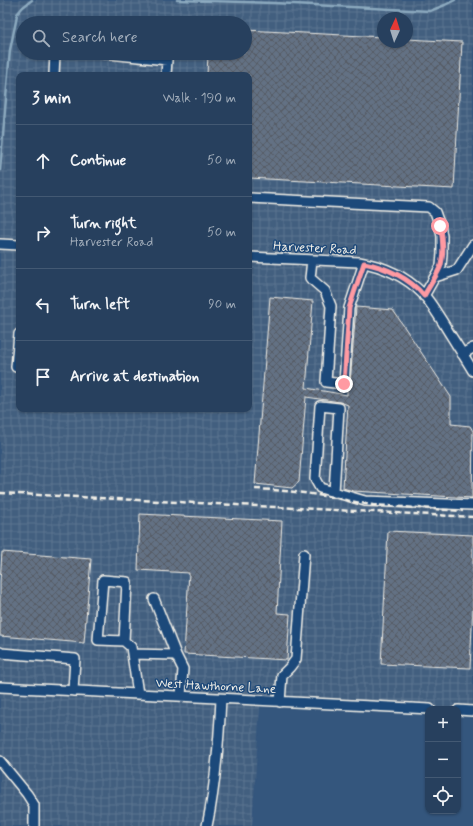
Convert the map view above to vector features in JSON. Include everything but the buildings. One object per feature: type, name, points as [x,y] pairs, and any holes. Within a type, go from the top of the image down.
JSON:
[{"type":"street","points":[[54,72],[55,60]]},
{"type":"street","points":[[166,72],[167,60]]},
{"type":"street","points":[[252,198],[429,207],[435,212],[442,236],[442,254],[441,266],[424,296]]},
{"type":"street","points":[[0,244],[16,245]]},
{"type":"street","points":[[434,277],[457,270],[473,245]]},
{"type":"street","name":"Harvester Road","points":[[252,257],[364,263],[382,267],[395,273],[408,281],[424,296],[438,315],[473,371]]},
{"type":"street","points":[[312,260],[310,278],[325,291],[331,306],[326,382],[344,384],[349,308],[364,263]]},
{"type":"street","points":[[331,306],[349,308]]},
{"type":"street","points":[[462,354],[473,348]]},
{"type":"street","points":[[334,492],[339,408],[320,406],[314,479],[320,488],[334,492],[365,500],[473,505]]},
{"type":"street","points":[[280,702],[282,675],[296,659],[304,554]]},
{"type":"street","points":[[124,641],[127,582],[103,580],[98,640],[124,641],[131,647],[138,694]]},
{"type":"street","points":[[154,600],[183,669],[181,696]]},
{"type":"street","points":[[132,654],[176,655]]},
{"type":"street","points":[[0,656],[75,659],[73,691]]},
{"type":"street","name":"West Hawthorne Lane","points":[[0,687],[425,709]]},
{"type":"street","points":[[207,826],[218,752],[221,699]]},
{"type":"street","points":[[461,710],[473,711]]},
{"type":"street","points":[[0,761],[34,805],[34,826]]},
{"type":"shaded area","points":[[0,0],[473,0],[473,715],[461,710],[461,706],[425,706],[425,708],[260,705],[252,826],[0,826]]},
{"type":"waterway","points":[[17,16],[23,7],[32,0]]},
{"type":"waterway","points":[[177,0],[274,3],[430,11],[455,0]]},
{"type":"waterway","points":[[0,171],[10,50],[16,21]]},
{"type":"railway","points":[[255,489],[307,493],[373,505],[463,511]]},
{"type":"railway","points":[[0,493],[473,517]]},
{"type":"route","points":[[344,384],[349,308],[364,263],[382,267],[395,273],[408,281],[424,296],[441,266],[442,236],[440,226]]}]
